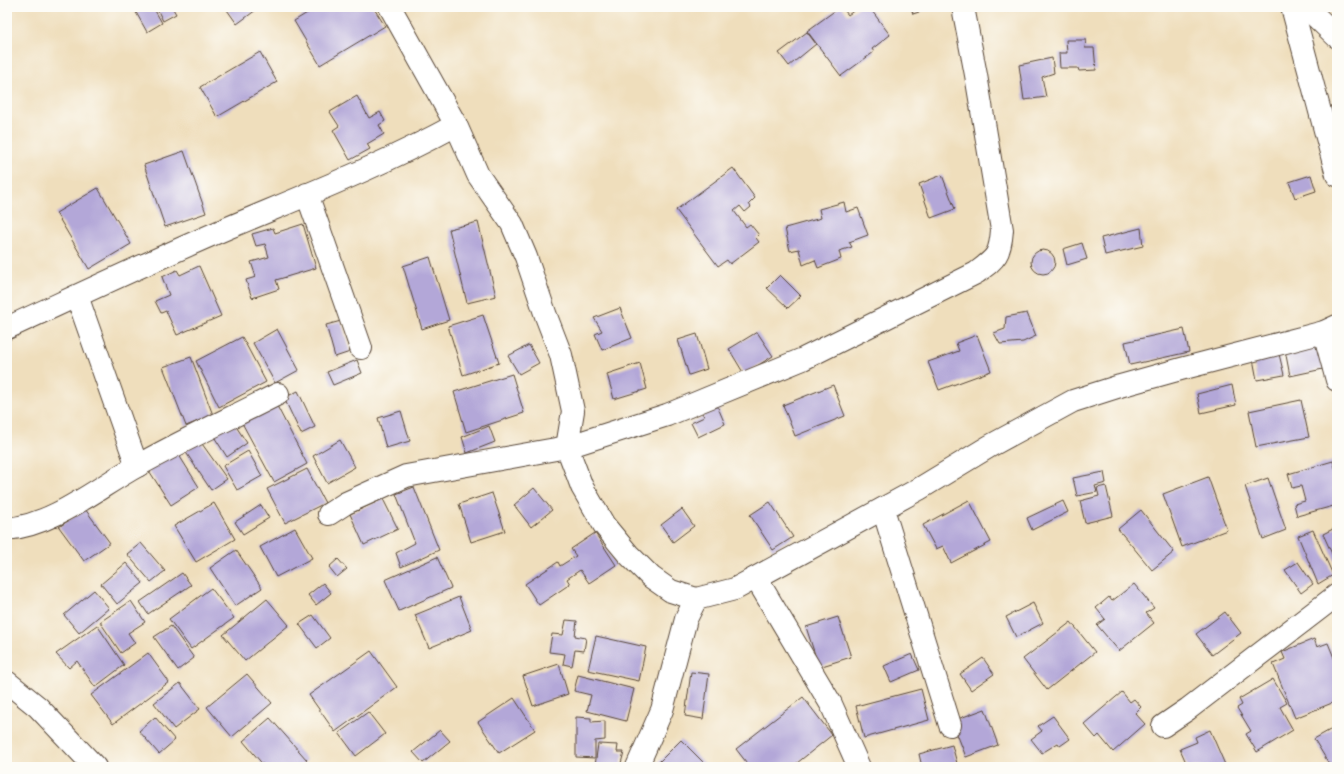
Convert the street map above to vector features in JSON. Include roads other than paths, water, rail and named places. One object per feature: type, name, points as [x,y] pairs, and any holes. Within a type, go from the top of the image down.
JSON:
[{"type":"street","points":[[390,7],[456,125],[478,176],[512,224],[526,257],[561,355],[573,411],[567,447],[582,487],[604,525],[628,554],[651,577],[671,591],[696,599],[735,589],[883,509],[990,446],[1074,401],[1120,386],[1181,368],[1331,329],[1337,380]]},
{"type":"street","points":[[329,514],[346,503],[406,476],[567,447],[667,415],[803,360],[976,273],[994,259],[1001,247],[1002,230],[963,7]]},
{"type":"street","points":[[1292,7],[1337,175]]},
{"type":"street","points":[[1306,7],[1337,37]]},
{"type":"street","points":[[7,328],[211,235],[397,156],[456,125]]},
{"type":"street","points":[[308,194],[361,348]]},
{"type":"street","points":[[77,296],[138,466]]},
{"type":"street","points":[[7,528],[17,528],[58,514],[138,466],[278,394]]},
{"type":"street","points":[[883,509],[950,725]]},
{"type":"street","points":[[756,578],[831,704],[859,767]]},
{"type":"street","points":[[1163,726],[1188,709],[1337,595]]},
{"type":"street","points":[[637,767],[662,710],[686,619],[696,599]]},
{"type":"street","points":[[7,682],[38,707],[95,767]]}]
